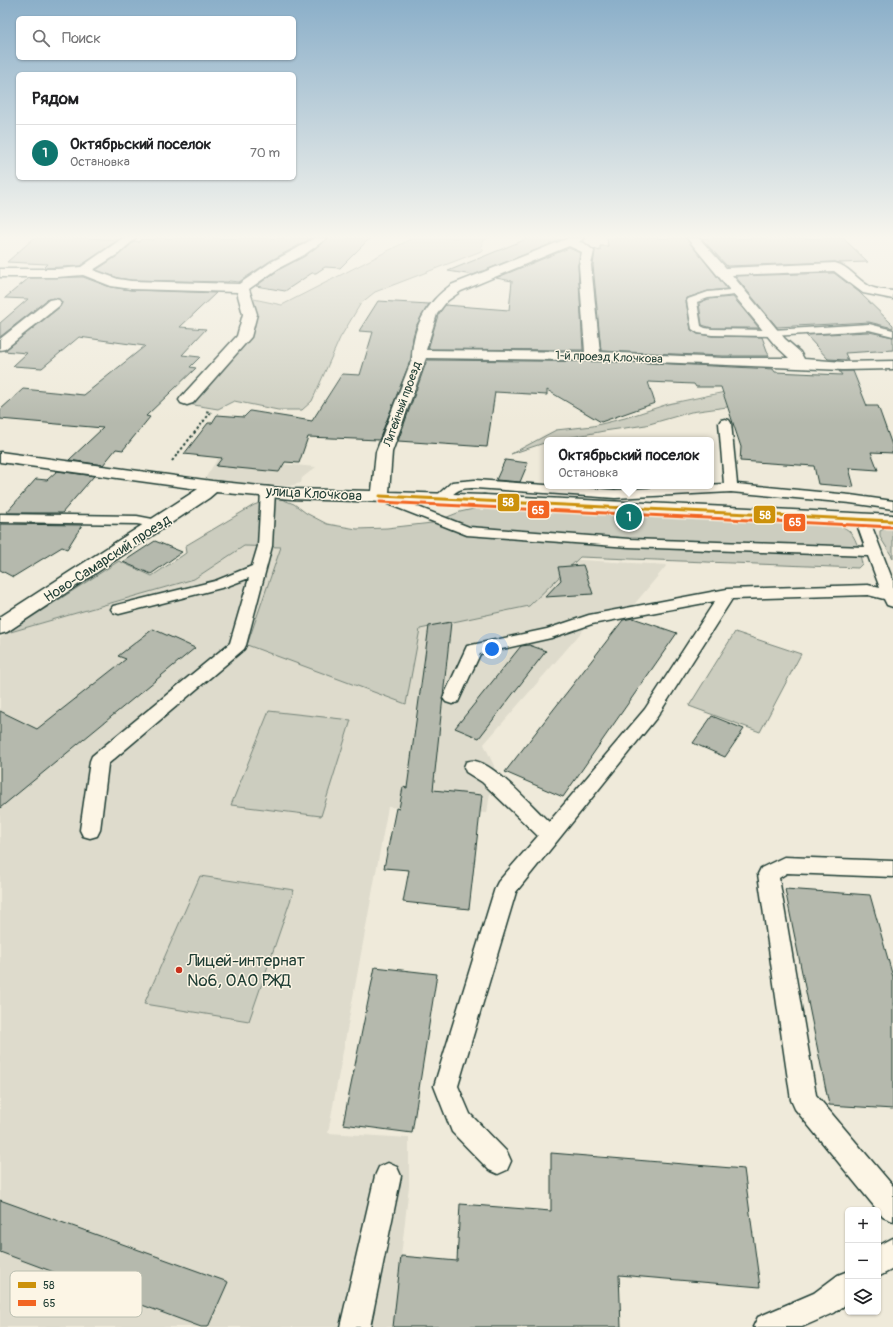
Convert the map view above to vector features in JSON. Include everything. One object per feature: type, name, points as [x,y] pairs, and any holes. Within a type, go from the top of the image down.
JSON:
[{"type":"street","points":[[187,400],[244,337],[250,314],[246,300]]},
{"type":"street","name":"Литейный проезд","points":[[380,496],[384,452],[419,354],[419,347],[430,313],[440,300]]},
{"type":"street","points":[[588,300],[593,356]]},
{"type":"street","points":[[746,300],[773,333],[794,355],[799,363]]},
{"type":"street","points":[[0,346],[54,303]]},
{"type":"street","name":"1-й проезд Клочкова","points":[[419,354],[593,356],[890,367]]},
{"type":"street","name":"улица Клочкова","points":[[0,457],[212,486],[291,494],[441,498],[893,521]]},
{"type":"street","name":"Ново-Самарский проезд","points":[[0,628],[203,494],[212,486]]},
{"type":"lane","points":[[693,300],[696,327],[702,331],[773,333],[869,327],[893,333]]},
{"type":"lane","points":[[725,423],[731,488]]},
{"type":"lane","points":[[441,498],[457,485],[475,484],[544,489]]},
{"type":"lane","points":[[714,489],[731,488],[850,498],[893,505]]},
{"type":"lane","points":[[545,489],[615,494],[712,489]]},
{"type":"lane","points":[[90,830],[99,761],[238,645],[265,546],[268,491]]},
{"type":"lane","points":[[380,496],[467,531],[629,543],[873,552]]},
{"type":"lane","points":[[0,518],[137,520],[158,524]]},
{"type":"lane","points":[[862,519],[873,552],[892,599]]},
{"type":"lane","points":[[119,610],[220,584],[258,569]]},
{"type":"lane","points":[[452,698],[473,650],[551,633],[589,620],[727,594],[868,590],[892,599]]},
{"type":"lane","points":[[498,1161],[461,1123],[446,1086],[506,888],[651,713],[727,594]]},
{"type":"lane","points":[[473,767],[489,777],[550,835]]},
{"type":"lane","points":[[892,874],[784,864],[768,874],[804,1100],[893,1207]]},
{"type":"lane","points":[[355,1327],[388,1176]]},
{"type":"lane","points":[[881,1261],[893,1252]]},
{"type":"lane","points":[[768,1327],[824,1303],[845,1287]]},
{"type":"path","points":[[158,478],[181,452],[211,412],[183,406],[187,400]]},
{"type":"shaded area","points":[[249,300],[258,300],[282,305],[292,300],[365,300],[361,303],[340,338],[312,401],[302,410],[278,410],[234,401],[218,409],[188,404],[246,338]]},
{"type":"shaded area","points":[[725,392],[763,402],[691,412],[646,425],[572,437],[544,437],[544,443],[511,454],[556,430],[593,426],[625,418],[668,404]]},
{"type":"shaded area","points":[[218,458],[316,467],[302,478],[301,483],[289,486],[204,480]]},
{"type":"shaded area","points":[[276,497],[294,504],[306,513],[327,524],[357,529],[387,528],[432,523],[460,512],[487,506],[509,504],[806,521],[838,525],[845,528],[851,533],[855,540],[862,564],[858,568],[580,557],[529,606],[420,629],[406,704],[247,645],[281,547],[244,546],[194,579],[7,633],[119,561],[152,576],[186,553],[185,546],[254,505]]},
{"type":"shaded area","points":[[888,527],[893,528],[893,558],[880,537],[880,531]]},
{"type":"shaded area","name":"Лицей-интернат №6, ОАО РЖД","points":[[244,546],[545,558],[667,565],[627,613],[585,628],[484,744],[494,766],[487,813],[388,807],[328,1133],[409,1138],[409,1186],[393,1327],[0,1327],[0,638],[7,633],[194,579]]},
{"type":"shaded area","points":[[735,632],[801,654],[760,732],[689,706]]},
{"type":"shaded area","points":[[269,711],[351,720],[321,816],[231,805]]},
{"type":"shaded area","points":[[200,876],[294,890],[249,1021],[144,1004]]},
{"type":"building","points":[[27,300],[47,300],[0,337],[0,323]]},
{"type":"building","points":[[60,300],[209,300],[180,327],[206,329],[182,355],[200,357],[190,367],[196,368],[146,416],[150,417],[123,450],[116,449],[103,465],[69,460],[103,428],[0,419],[0,410],[23,389],[84,395],[145,346],[79,337],[42,368],[13,366],[27,353],[4,351],[60,307],[62,302]]},
{"type":"building","points":[[510,300],[580,300],[583,350],[428,349],[438,315],[445,305],[509,310]]},
{"type":"building","points":[[596,300],[686,300],[691,330],[698,334],[712,336],[762,337],[769,356],[723,356],[601,351]]},
{"type":"building","points":[[706,300],[735,300],[759,328],[712,328],[702,325],[699,303]]},
{"type":"building","points":[[755,300],[867,300],[893,325],[893,328],[869,322],[777,327]]},
{"type":"building","points":[[378,301],[429,304],[416,326],[413,337],[411,359],[379,440],[308,437],[299,463],[285,462],[279,472],[216,466],[222,458],[184,454],[208,423],[212,423],[217,415],[244,417],[250,411],[312,421],[342,374],[360,375],[373,332],[359,331]]},
{"type":"building","points":[[869,332],[893,337],[893,350],[845,353],[848,360],[828,359],[806,335]]},
{"type":"building","points":[[427,360],[632,362],[773,369],[775,372],[842,375],[839,371],[853,371],[867,406],[878,406],[893,448],[893,453],[871,452],[878,470],[849,468],[854,487],[818,484],[814,466],[740,461],[741,447],[721,387],[696,387],[694,384],[648,382],[655,403],[601,422],[547,390],[547,395],[495,392],[487,447],[398,441]]},
{"type":"building","points":[[505,460],[528,463],[520,482],[496,480]]},
{"type":"building","points":[[57,471],[94,476],[62,513],[6,513],[36,479],[47,480]]},
{"type":"building","points":[[0,524],[82,525],[67,549],[62,547],[13,577],[0,570]]},
{"type":"building","points":[[155,541],[182,552],[151,574],[123,562]]},
{"type":"building","points":[[583,565],[593,594],[545,597],[561,580],[558,567]]},
{"type":"building","points":[[633,618],[677,633],[563,797],[505,772],[623,620]]},
{"type":"building","points":[[451,622],[433,790],[482,795],[469,909],[403,902],[409,870],[384,868],[396,808],[399,809],[403,787],[407,788],[429,626]]},
{"type":"building","points":[[153,629],[195,648],[0,808],[0,711],[37,729],[126,659],[118,656]]},
{"type":"building","points":[[529,645],[546,651],[479,738],[455,728],[521,646]]},
{"type":"building","points":[[712,716],[744,729],[725,757],[693,743]]},
{"type":"building","points":[[785,889],[870,895],[893,977],[893,1109],[829,1105]]},
{"type":"building","points":[[375,967],[437,974],[412,1133],[343,1124]]},
{"type":"building","points":[[551,1153],[744,1169],[760,1287],[619,1275],[621,1327],[393,1327],[401,1256],[457,1261],[460,1204],[551,1211]]},
{"type":"building","points":[[0,1200],[228,1282],[208,1327],[201,1327],[142,1305],[142,1271],[51,1271],[0,1252]]},
{"type":"transit line","name":"58","points":[[380,496],[893,521]]},
{"type":"transit line","name":"65","points":[[380,502],[893,527]]},
{"type":"place","name":"Октябрьский поселок","points":[[629,517]]},
{"type":"place","name":"Лицей-интернат №6, ОАО РЖД","points":[[179,970]]}]
